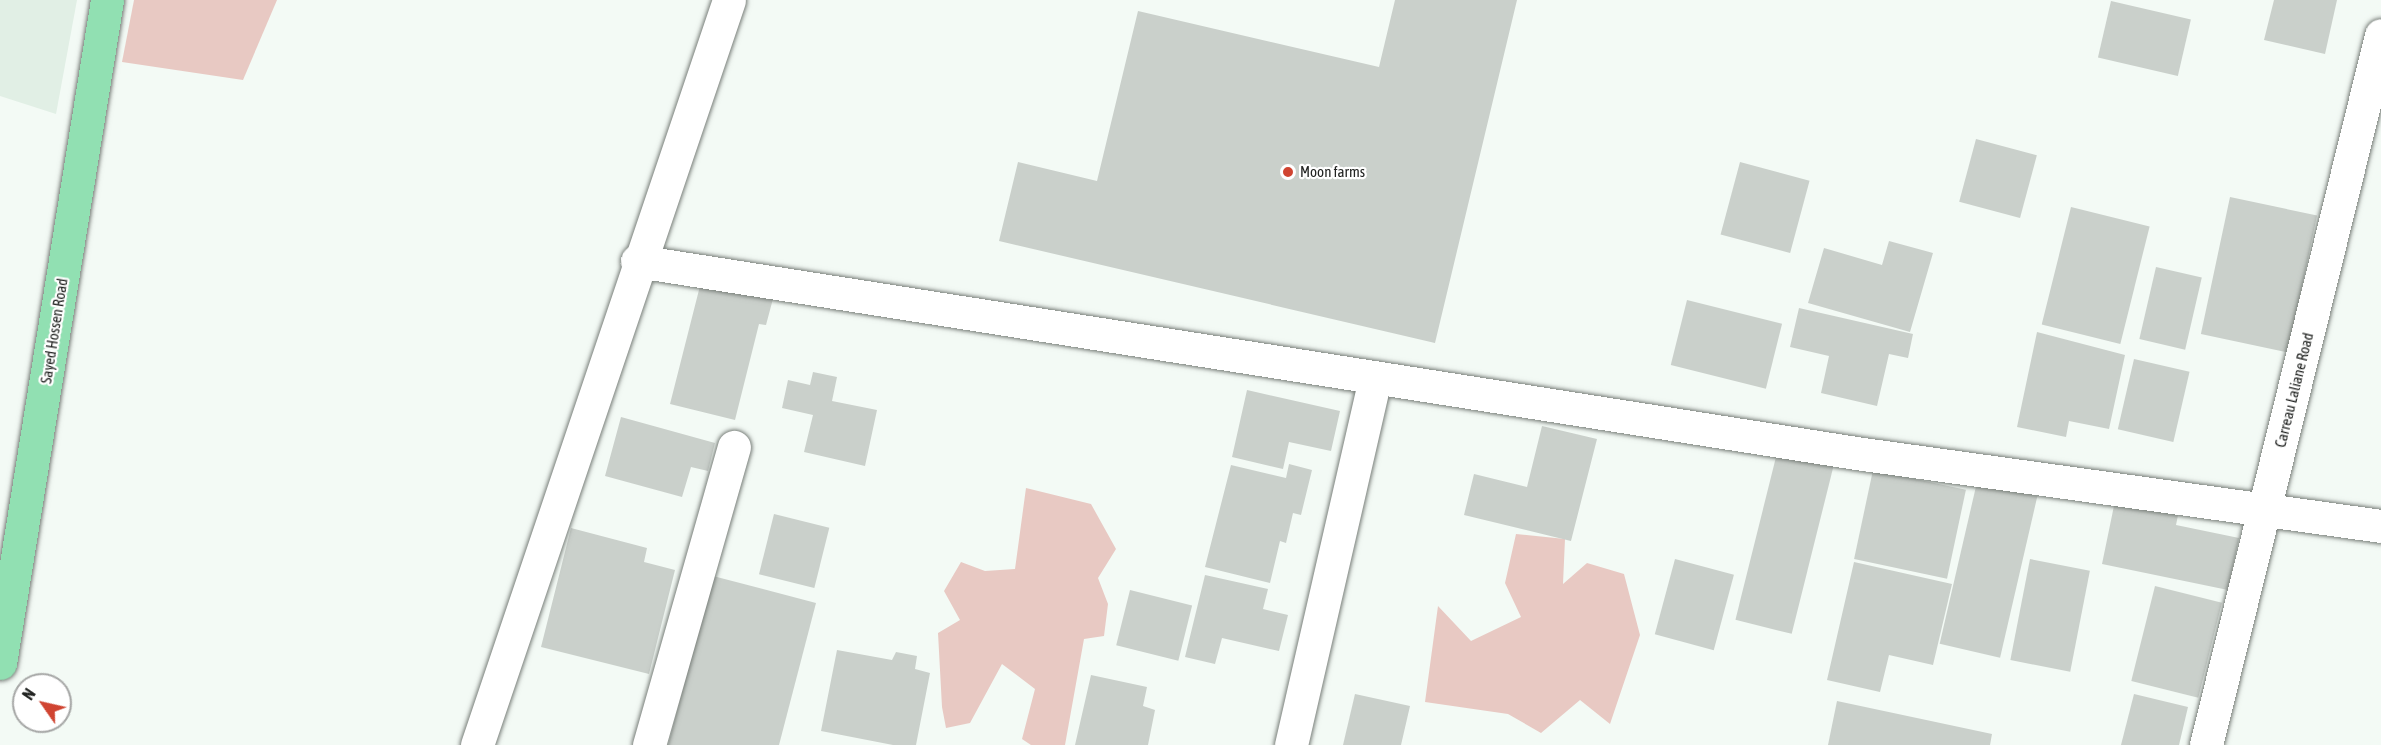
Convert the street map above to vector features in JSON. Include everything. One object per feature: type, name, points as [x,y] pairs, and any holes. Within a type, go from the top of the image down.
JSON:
[{"type":"main road","name":"Sayed Hossen Road","points":[[0,663],[107,0]]},
{"type":"street","points":[[477,745],[637,261],[729,0]]},
{"type":"street","name":"Carreau Laliane Road","points":[[2206,745],[2381,35]]},
{"type":"street","points":[[637,261],[1375,379],[1851,452],[2266,508],[2381,526]]},
{"type":"street","points":[[1291,745],[1375,379]]},
{"type":"street","points":[[649,745],[734,447]]},
{"type":"shaded area","points":[[0,0],[77,0],[56,114],[0,96]]},
{"type":"shaded area","points":[[134,0],[277,0],[243,80],[122,62]]},
{"type":"shaded area","points":[[1026,488],[1091,504],[1116,549],[1098,578],[1108,604],[1104,636],[1084,639],[1065,745],[1031,745],[1022,739],[1035,689],[1002,664],[970,723],[946,728],[942,707],[938,633],[960,620],[944,591],[961,562],[985,571],[1015,569]]},
{"type":"shaded area","points":[[1516,534],[1565,539],[1563,584],[1587,563],[1624,574],[1640,635],[1610,724],[1580,700],[1541,733],[1508,714],[1425,702],[1438,606],[1471,641],[1521,617],[1505,583]]},
{"type":"building","name":"Moon farms","points":[[1395,0],[1517,0],[1435,343],[999,241],[1018,162],[1097,181],[1138,11],[1379,67]]},
{"type":"building","points":[[2274,0],[2337,0],[2325,54],[2264,40]]},
{"type":"building","points":[[2111,1],[2191,19],[2178,76],[2098,58]]},
{"type":"building","points":[[1976,139],[2037,155],[2020,218],[1959,202]]},
{"type":"building","points":[[1740,162],[1810,181],[1790,253],[1721,234]]},
{"type":"building","points":[[2230,197],[2317,216],[2288,352],[2201,334]]},
{"type":"building","points":[[2071,207],[2150,227],[2120,344],[2042,324]]},
{"type":"building","points":[[1889,241],[1933,253],[1910,332],[1808,303],[1824,248],[1882,265]]},
{"type":"building","points":[[2156,267],[2202,278],[2185,350],[2139,339]]},
{"type":"building","points":[[702,278],[774,295],[766,325],[759,324],[735,420],[670,404]]},
{"type":"building","points":[[1687,300],[1782,324],[1766,389],[1671,365]]},
{"type":"building","points":[[1799,308],[1913,334],[1908,358],[1889,354],[1877,406],[1821,393],[1829,356],[1790,347]]},
{"type":"building","points":[[2037,332],[2125,355],[2109,429],[2069,421],[2066,437],[2017,427]]},
{"type":"building","points":[[2134,359],[2190,372],[2173,442],[2118,429]]},
{"type":"building","points":[[813,372],[837,377],[832,401],[877,410],[865,466],[804,452],[813,415],[782,408],[788,380],[810,385]]},
{"type":"building","points":[[1247,390],[1340,411],[1331,451],[1289,442],[1283,469],[1232,457]]},
{"type":"building","points":[[621,417],[715,443],[708,471],[691,467],[682,497],[605,476]]},
{"type":"building","points":[[1542,426],[1597,439],[1571,541],[1464,515],[1474,474],[1527,487]]},
{"type":"building","points":[[1778,449],[1834,463],[1792,634],[1735,620]]},
{"type":"building","points":[[1289,464],[1312,470],[1301,515],[1293,513],[1286,543],[1280,541],[1270,583],[1205,567],[1231,465],[1286,478]]},
{"type":"building","points":[[1873,470],[1966,490],[1947,579],[1854,559]]},
{"type":"building","points":[[1977,482],[2037,496],[2000,658],[1940,644]]},
{"type":"building","points":[[2116,496],[2179,510],[2176,525],[2239,538],[2228,590],[2102,564]]},
{"type":"building","points":[[774,514],[829,528],[814,588],[759,574]]},
{"type":"building","points":[[571,528],[647,548],[644,562],[675,570],[649,674],[541,647]]},
{"type":"building","points":[[1675,559],[1734,575],[1714,650],[1655,634]]},
{"type":"building","points":[[2030,559],[2090,571],[2070,672],[2010,660]]},
{"type":"building","points":[[1854,562],[1952,584],[1933,665],[1889,655],[1880,692],[1827,680]]},
{"type":"building","points":[[1205,575],[1268,589],[1263,609],[1288,615],[1279,651],[1222,638],[1215,664],[1185,657]]},
{"type":"building","points":[[713,576],[816,603],[779,745],[668,745]]},
{"type":"building","points":[[2155,586],[2222,603],[2198,698],[2131,681]]},
{"type":"building","points":[[1130,590],[1192,605],[1178,661],[1116,645]]},
{"type":"building","points":[[837,650],[892,660],[896,652],[917,656],[915,669],[930,673],[916,745],[893,745],[821,731]]},
{"type":"building","points":[[1091,675],[1147,687],[1143,706],[1155,710],[1148,745],[1075,745]]},
{"type":"building","points":[[1355,694],[1410,706],[1401,745],[1343,745]]},
{"type":"building","points":[[2134,694],[2188,707],[2179,745],[2121,745]]},
{"type":"building","points":[[1837,701],[1992,734],[1990,745],[1828,745]]},
{"type":"place","name":"Moon farms","points":[[1288,172]]}]
